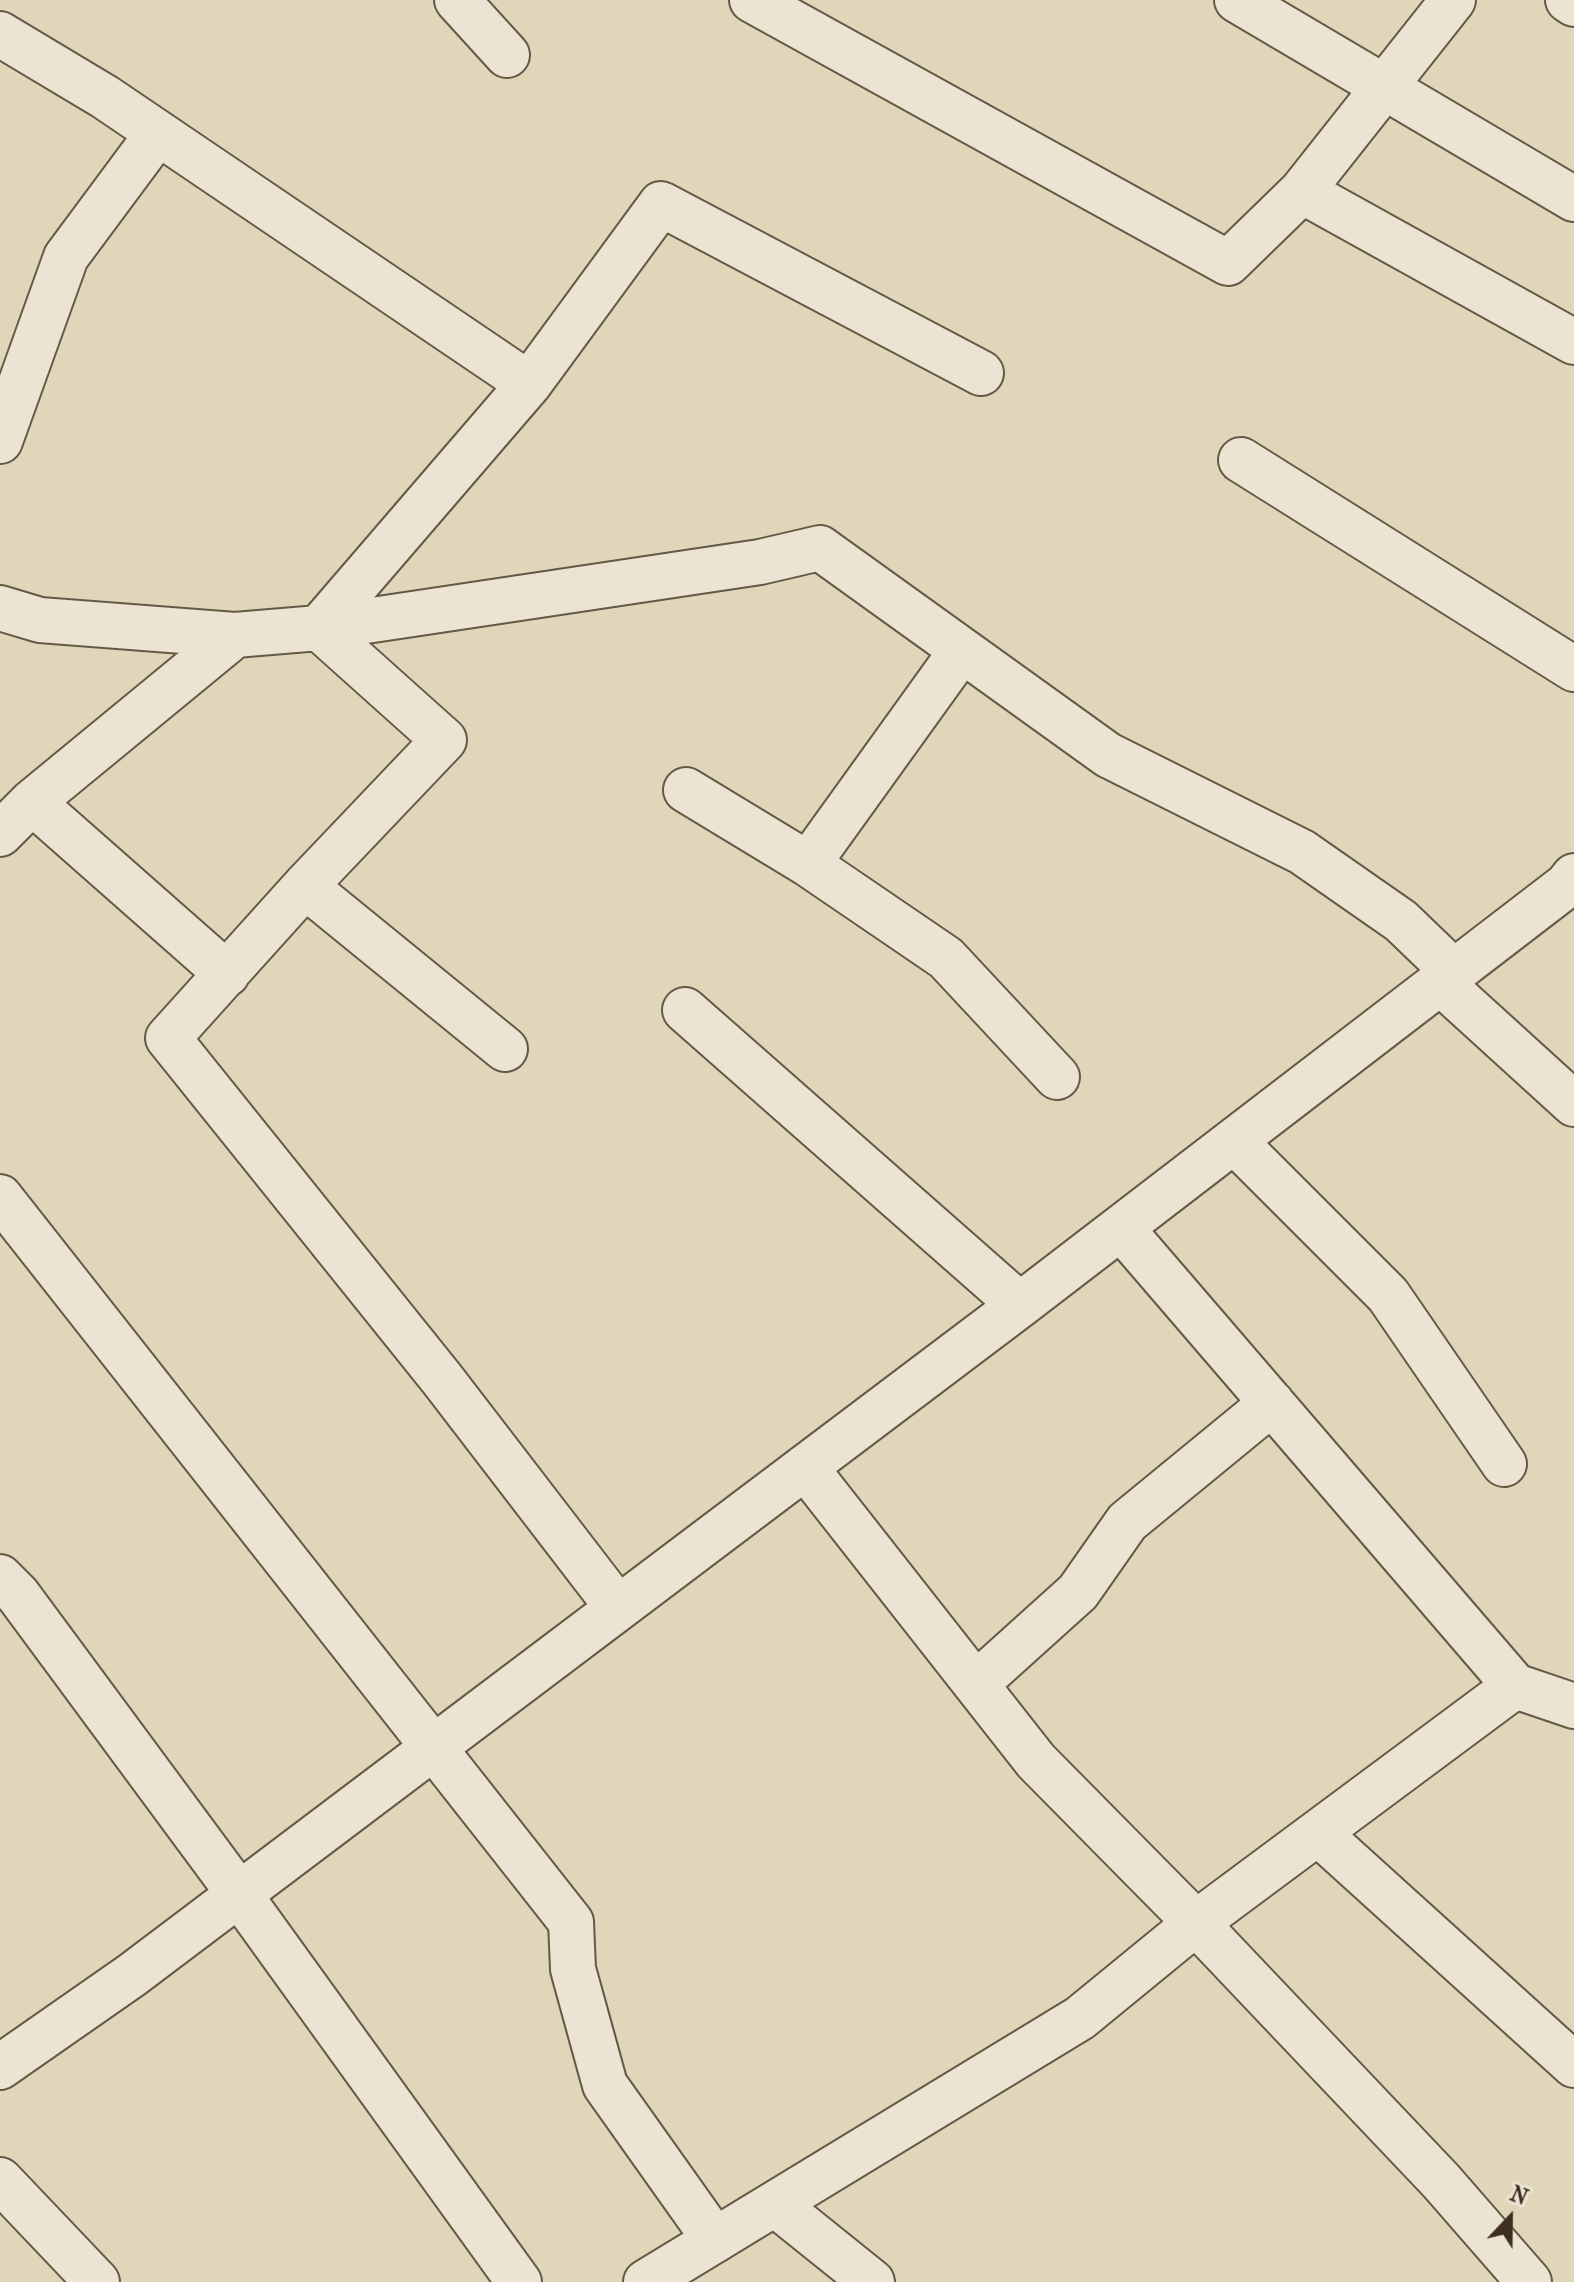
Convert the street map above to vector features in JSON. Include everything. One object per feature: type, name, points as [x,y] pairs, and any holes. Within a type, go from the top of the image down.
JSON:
[{"type":"street","points":[[457,0],[507,55]]},
{"type":"street","points":[[752,0],[1228,263],[1302,191],[1453,0]]},
{"type":"street","points":[[1237,0],[1574,199]]},
{"type":"street","points":[[1568,0],[1574,4]]},
{"type":"street","points":[[0,34],[105,97],[529,384]]},
{"type":"street","points":[[0,441],[66,257],[158,133]]},
{"type":"street","points":[[1302,191],[1574,342]]},
{"type":"street","points":[[319,628],[529,384],[661,204],[981,373]]},
{"type":"street","points":[[1241,460],[1574,669]]},
{"type":"street","points":[[0,608],[40,620],[235,635],[319,628],[760,562],[820,548],[1108,755],[1302,852],[1401,921],[1447,977],[1574,1104]]},
{"type":"street","points":[[319,628],[444,740],[305,886],[168,1038],[442,1379],[618,1608]]},
{"type":"street","points":[[0,834],[32,802],[235,635]]},
{"type":"street","points":[[808,864],[962,650]]},
{"type":"street","points":[[686,790],[808,864],[946,958],[1057,1077]]},
{"type":"street","points":[[32,802],[227,974]]},
{"type":"street","points":[[0,2067],[132,1975],[1020,1305],[1567,885],[1574,876]]},
{"type":"street","points":[[305,886],[505,1049]]},
{"type":"street","points":[[685,1010],[1020,1305]]},
{"type":"street","points":[[1234,1141],[1388,1295],[1504,1464]]},
{"type":"street","points":[[0,1197],[571,1922],[573,1969],[605,2085],[715,2240]]},
{"type":"street","points":[[1121,1228],[1515,1686],[1574,1706]]},
{"type":"street","points":[[976,1684],[1078,1592],[1127,1522],[1272,1403]]},
{"type":"street","points":[[805,1467],[1036,1761],[1196,1923],[1441,2181],[1529,2282]]},
{"type":"street","points":[[0,1577],[18,1595],[239,1894],[519,2282]]},
{"type":"street","points":[[646,2282],[1080,2018],[1196,1923],[1515,1686]]},
{"type":"street","points":[[1318,1833],[1574,2065]]},
{"type":"street","points":[[0,2180],[97,2282]]},
{"type":"street","points":[[775,2204],[872,2282]]}]
